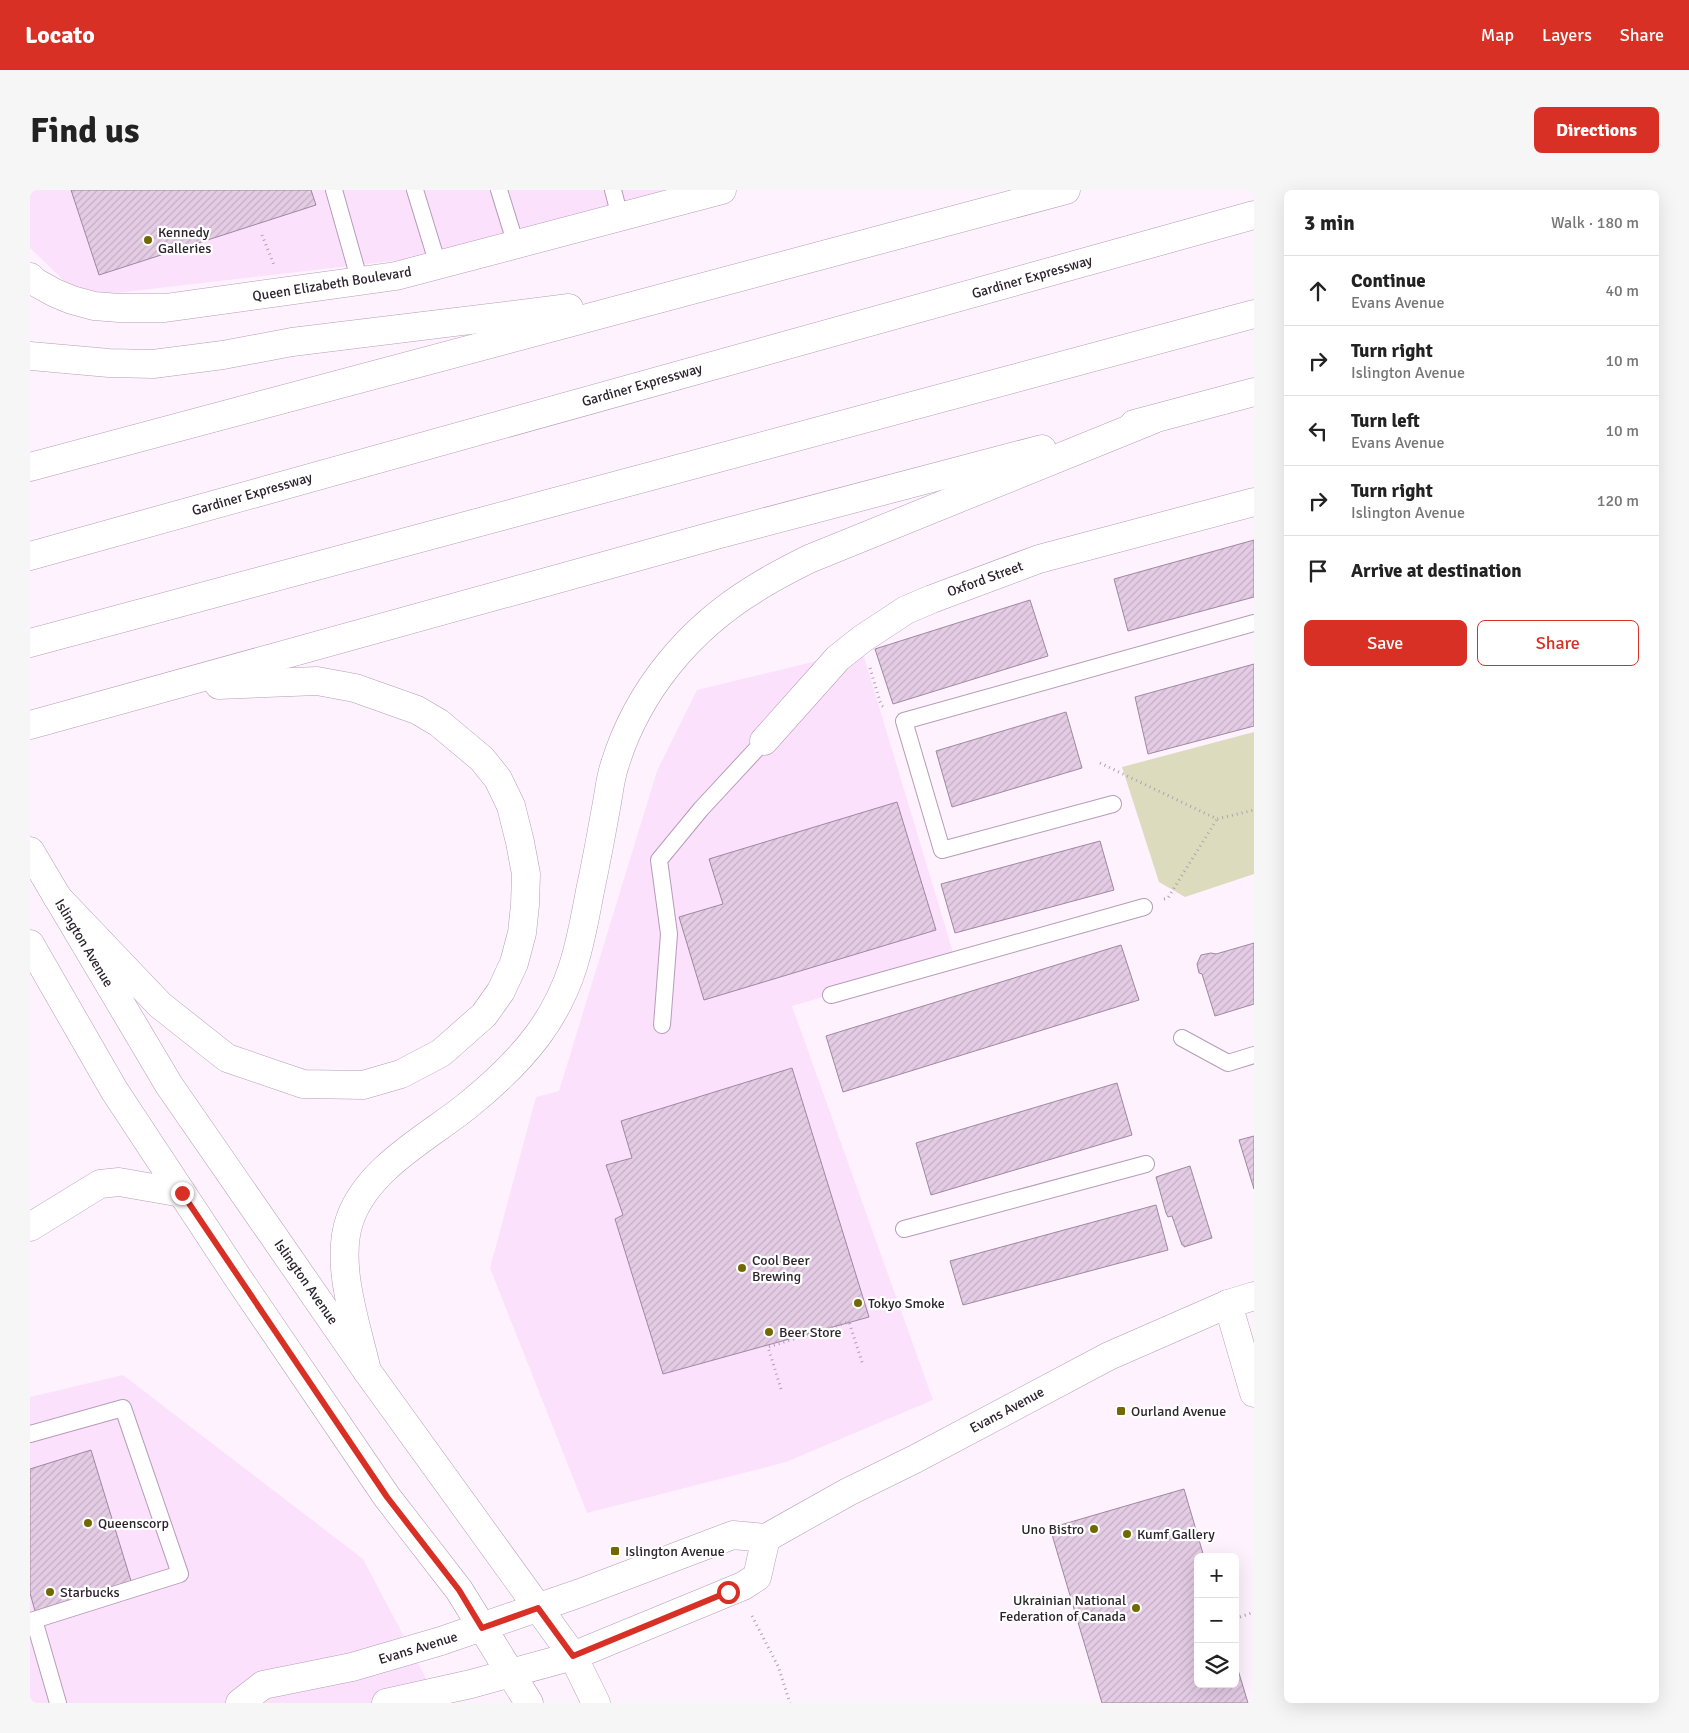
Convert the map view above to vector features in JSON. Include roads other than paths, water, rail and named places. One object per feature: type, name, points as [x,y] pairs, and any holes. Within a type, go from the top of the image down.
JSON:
[{"type":"main road","name":"Queen Elizabeth Boulevard","points":[[30,277],[54,293],[94,306],[165,308],[396,276],[722,190]]},
{"type":"main road","points":[[30,466],[1066,190]]},
{"type":"main road","name":"Gardiner Expressway","points":[[30,556],[1254,215]]},
{"type":"main road","points":[[30,356],[91,362],[153,364],[292,342],[667,296]]},
{"type":"main road","points":[[30,644],[1254,314]]},
{"type":"main road","points":[[30,725],[716,535],[1254,392]]},
{"type":"main road","points":[[367,1371],[345,1274],[344,1250],[347,1230],[356,1206],[390,1162],[467,1106],[508,1070],[538,1035],[560,1001],[578,953],[614,765],[634,717],[660,676],[683,646],[707,623],[755,588],[809,559],[1152,420]]},
{"type":"main road","name":"Oxford Street","points":[[764,741],[831,665],[862,639],[906,610],[1039,559],[1254,502]]},
{"type":"main road","points":[[57,897],[160,1005],[227,1058],[303,1084],[363,1085],[401,1074],[441,1053],[484,1015],[501,991],[514,963],[522,933],[526,874],[511,806],[498,779],[482,759],[439,722],[417,710],[355,688],[317,681],[241,683],[160,689]]},
{"type":"main road","name":"Islington Avenue","points":[[30,851],[169,1085],[367,1371],[573,1656],[596,1703]]},
{"type":"main road","points":[[30,944],[114,1090],[387,1497],[459,1590],[530,1703]]},
{"type":"main road","points":[[30,1227],[100,1184],[118,1182],[182,1193]]},
{"type":"main road","name":"Evans Avenue","points":[[240,1703],[263,1685],[352,1668],[482,1628],[733,1535],[766,1538],[848,1492],[1109,1356],[1228,1304],[1254,1296]]},
{"type":"main road","points":[[1228,1304],[1254,1392]]},
{"type":"main road","points":[[386,1703],[573,1656],[750,1582],[757,1577],[766,1538]]},
{"type":"lane","points":[[334,190],[360,282]]},
{"type":"lane","points":[[415,190],[438,266]]},
{"type":"lane","points":[[499,190],[516,245]]},
{"type":"lane","points":[[613,190],[620,218]]},
{"type":"lane","points":[[1113,804],[942,850],[904,721],[1254,623]]},
{"type":"lane","points":[[662,1025],[669,934],[659,860],[701,809],[764,741]]},
{"type":"lane","points":[[831,995],[1144,907]]},
{"type":"lane","points":[[1182,1038],[1228,1063],[1254,1055]]},
{"type":"lane","points":[[904,1229],[1146,1164]]},
{"type":"lane","points":[[30,1434],[123,1408],[180,1574],[32,1613],[58,1703]]},
{"type":"place","name":"Kennedy Galleries","points":[[148,240]]},
{"type":"place","name":"Cool Beer Brewing","points":[[742,1268]]},
{"type":"place","name":"Tokyo Smoke","points":[[858,1303]]},
{"type":"place","name":"Beer Store","points":[[769,1332]]},
{"type":"place","name":"Ourland Avenue","points":[[1121,1411]]},
{"type":"place","name":"Queenscorp","points":[[88,1523]]},
{"type":"place","name":"Uno Bistro","points":[[1094,1529]]},
{"type":"place","name":"Kumf Gallery","points":[[1127,1534]]},
{"type":"place","name":"Islington Avenue","points":[[615,1551]]},
{"type":"place","name":"Starbucks","points":[[50,1592]]},
{"type":"place","name":"Ukrainian National Federation of Canada","points":[[1136,1608]]}]
